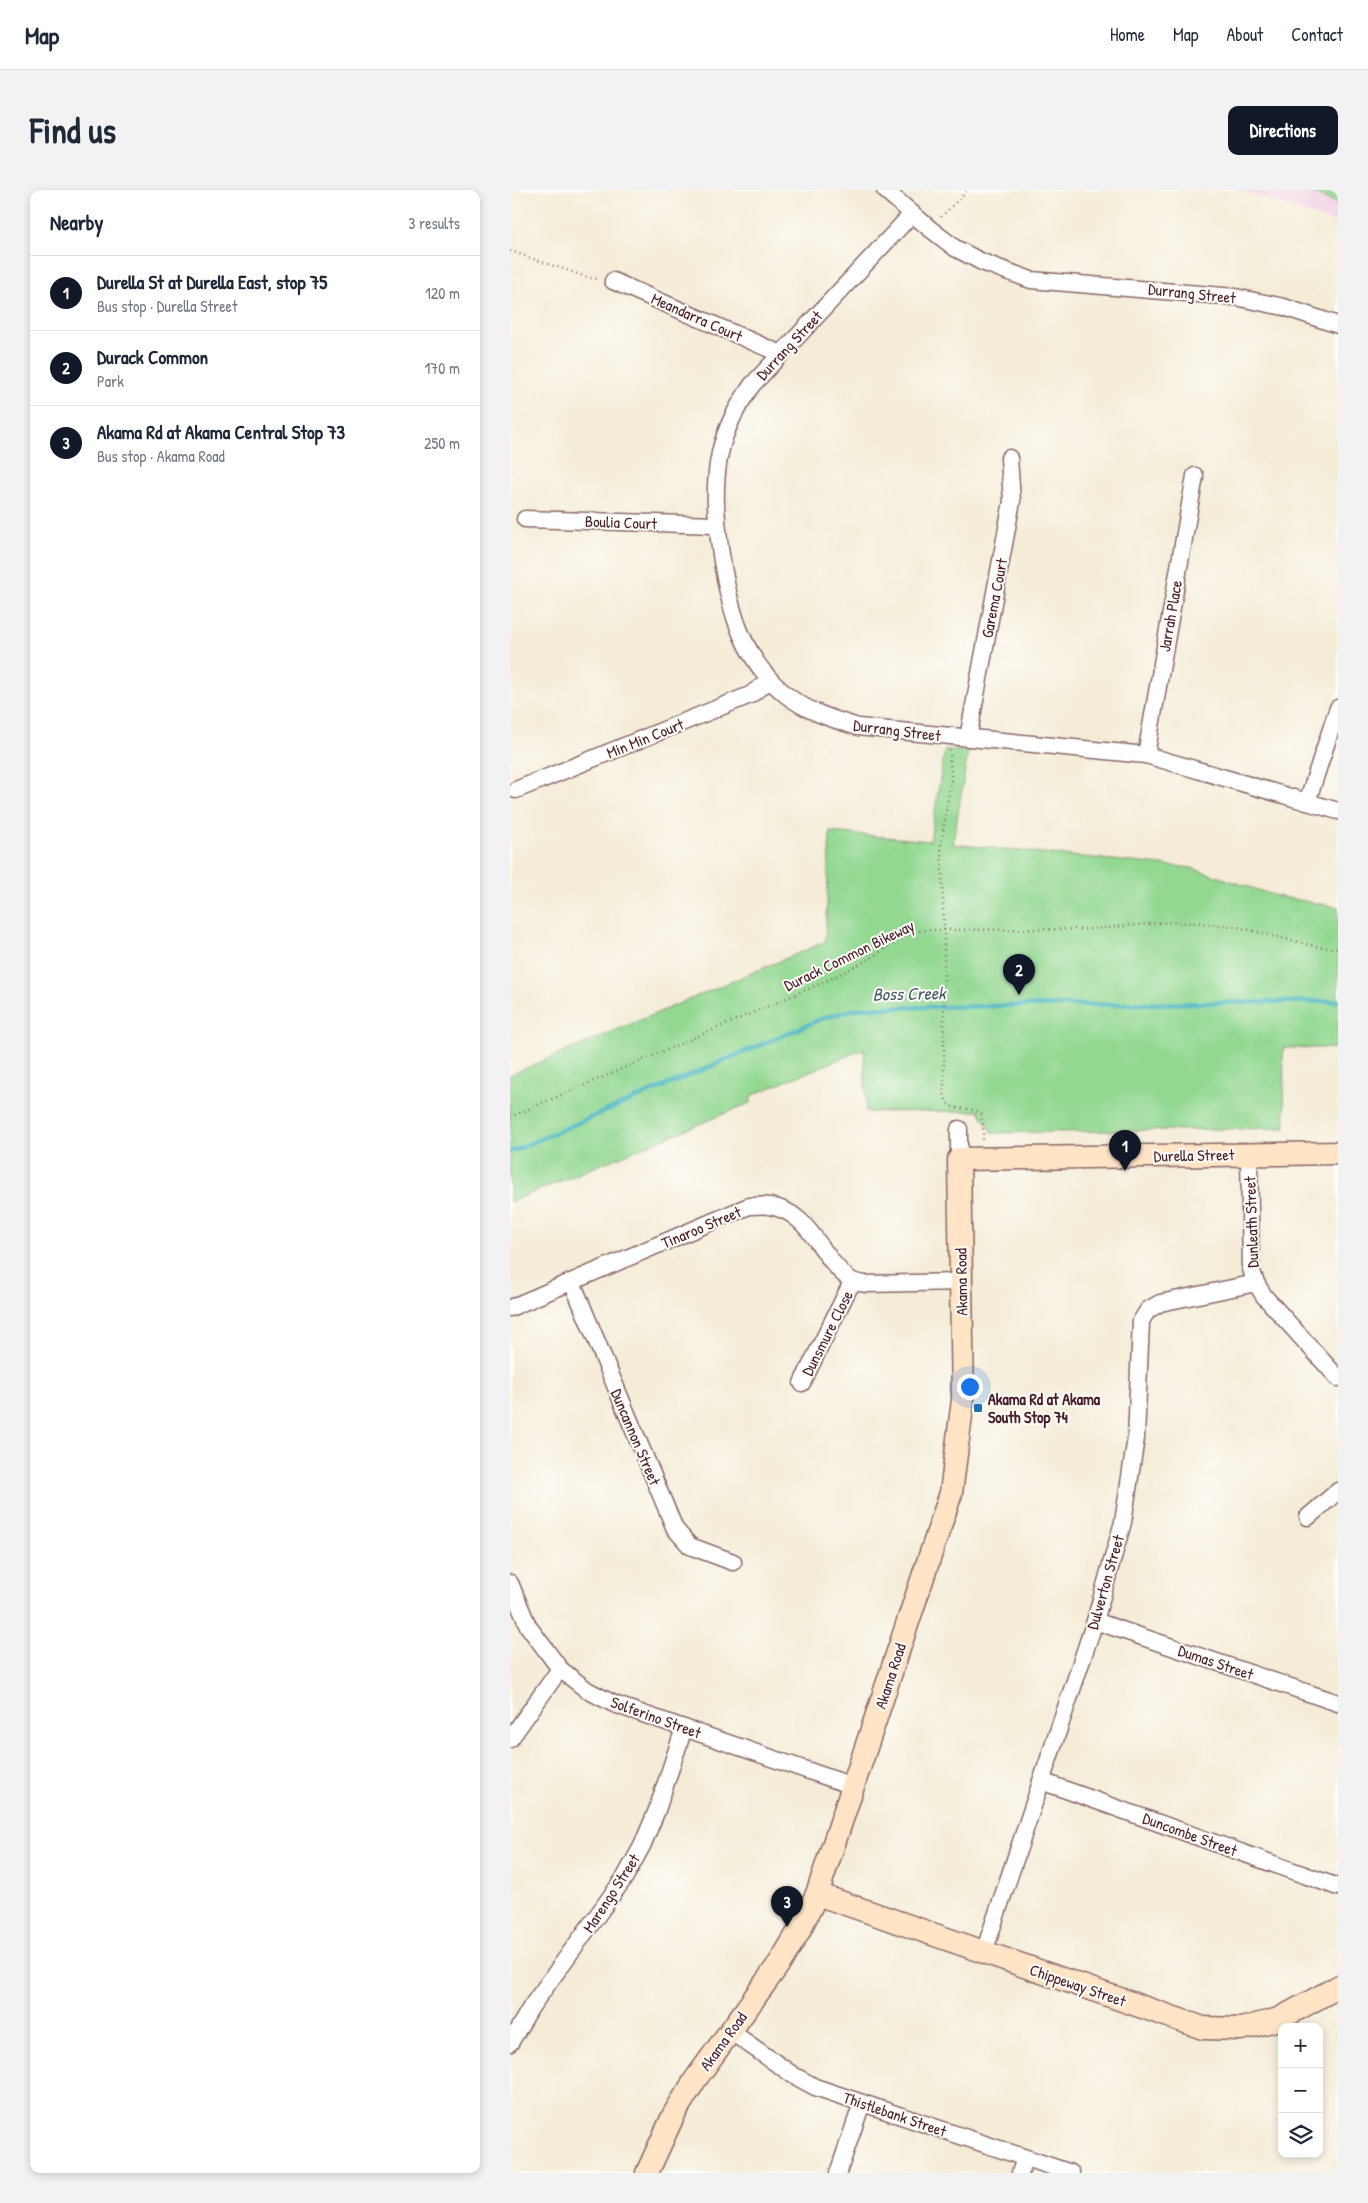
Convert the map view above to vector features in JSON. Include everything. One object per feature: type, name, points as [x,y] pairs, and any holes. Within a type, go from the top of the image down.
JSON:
[{"type":"street","name":"Durrang Street","points":[[885,190],[929,228],[956,248],[982,262],[1031,280],[1235,296],[1284,307],[1338,325]]},
{"type":"street","name":"Durrang Street","points":[[912,214],[752,385],[740,403],[728,428],[720,452],[714,505],[726,589],[732,613],[743,640],[770,680],[808,709],[830,719],[858,727],[1146,755],[1338,811]]},
{"type":"street","name":"Meandarra Court","points":[[613,281],[781,354]]},
{"type":"street","name":"Garema Court","points":[[968,738],[1012,501],[1009,458]]},
{"type":"street","name":"Jarrah Place","points":[[1146,755],[1195,476]]},
{"type":"street","name":"Boulia Court","points":[[524,519],[717,524]]},
{"type":"street","name":"Min Min Court","points":[[516,790],[750,695],[770,680]]},
{"type":"street","points":[[1307,802],[1338,708]]},
{"type":"street","name":"Akama Road","points":[[647,2173],[674,2114],[781,1961],[799,1931],[817,1894],[951,1493],[963,1400],[960,1129]]},
{"type":"street","name":"Durella Street","points":[[959,1159],[1338,1153]]},
{"type":"street","name":"Dunleath Street","points":[[1249,1154],[1251,1269],[1256,1283],[1264,1296],[1338,1378]]},
{"type":"street","name":"Tinaroo Street","points":[[510,1308],[749,1206],[769,1206],[787,1211],[802,1221],[841,1271],[852,1282]]},
{"type":"street","name":"Duncannon Street","points":[[572,1282],[675,1529],[690,1546],[733,1562]]},
{"type":"street","points":[[852,1282],[866,1284],[961,1282]]},
{"type":"street","name":"Dunsmure Close","points":[[802,1383],[852,1282]]},
{"type":"street","name":"Dulverton Street","points":[[984,1952],[1095,1621],[1122,1522],[1131,1472],[1138,1406],[1141,1321],[1148,1310],[1160,1303],[1256,1283]]},
{"type":"street","points":[[1308,1518],[1338,1492]]},
{"type":"street","name":"Solferino Street","points":[[510,1582],[528,1626],[560,1668],[587,1690],[614,1704],[853,1786]]},
{"type":"street","name":"Dumas Street","points":[[1095,1621],[1338,1703]]},
{"type":"street","points":[[510,1739],[560,1668]]},
{"type":"street","name":"Marengo Street","points":[[510,2043],[530,2007],[625,1877],[642,1846],[657,1810],[684,1728]]},
{"type":"street","name":"Duncombe Street","points":[[1041,1781],[1338,1887]]},
{"type":"street","name":"Chippeway Street","points":[[817,1894],[1203,2028],[1242,2030],[1279,2019],[1338,1987]]},
{"type":"street","name":"Thistlebank Street","points":[[730,2032],[793,2075],[815,2087],[862,2103],[1023,2166],[1071,2173]]},
{"type":"street","points":[[838,2173],[862,2103]]},
{"type":"path","points":[[929,228],[968,190]]},
{"type":"path","points":[[510,251],[590,278],[613,281]]},
{"type":"path","points":[[950,736],[951,780],[941,844],[946,1101],[953,1108],[972,1110],[981,1114],[983,1140]]},
{"type":"path","name":"Durack Common Bikeway","points":[[510,1117],[822,983],[864,962],[912,933],[944,929],[1008,931],[1093,930],[1167,922],[1199,922],[1238,927],[1314,946],[1338,949]]},
{"type":"shaded area","points":[[1240,190],[1338,190],[1338,224]]},
{"type":"green space","points":[[1302,190],[1338,190],[1338,203]]},
{"type":"green space","points":[[945,749],[968,752],[953,844],[1192,868],[1276,896],[1338,907],[1338,1048],[1283,1048],[1285,1128],[992,1133],[979,1111],[866,1112],[864,1049],[752,1095],[750,1103],[510,1202],[510,1075],[825,942],[830,832],[930,841]]},
{"type":"waterway","name":"Boss Creek","points":[[510,1152],[826,1017],[861,1008],[1338,1001]]},
{"type":"place","name":"Durack Common","points":[[1019,995]]},
{"type":"place","name":"Durella St at Durella East, stop 75","points":[[1125,1171]]},
{"type":"place","name":"Akama Rd at Akama South Stop 74","points":[[978,1408]]},
{"type":"place","name":"Akama Rd at Akama Central Stop 73","points":[[787,1927]]}]
